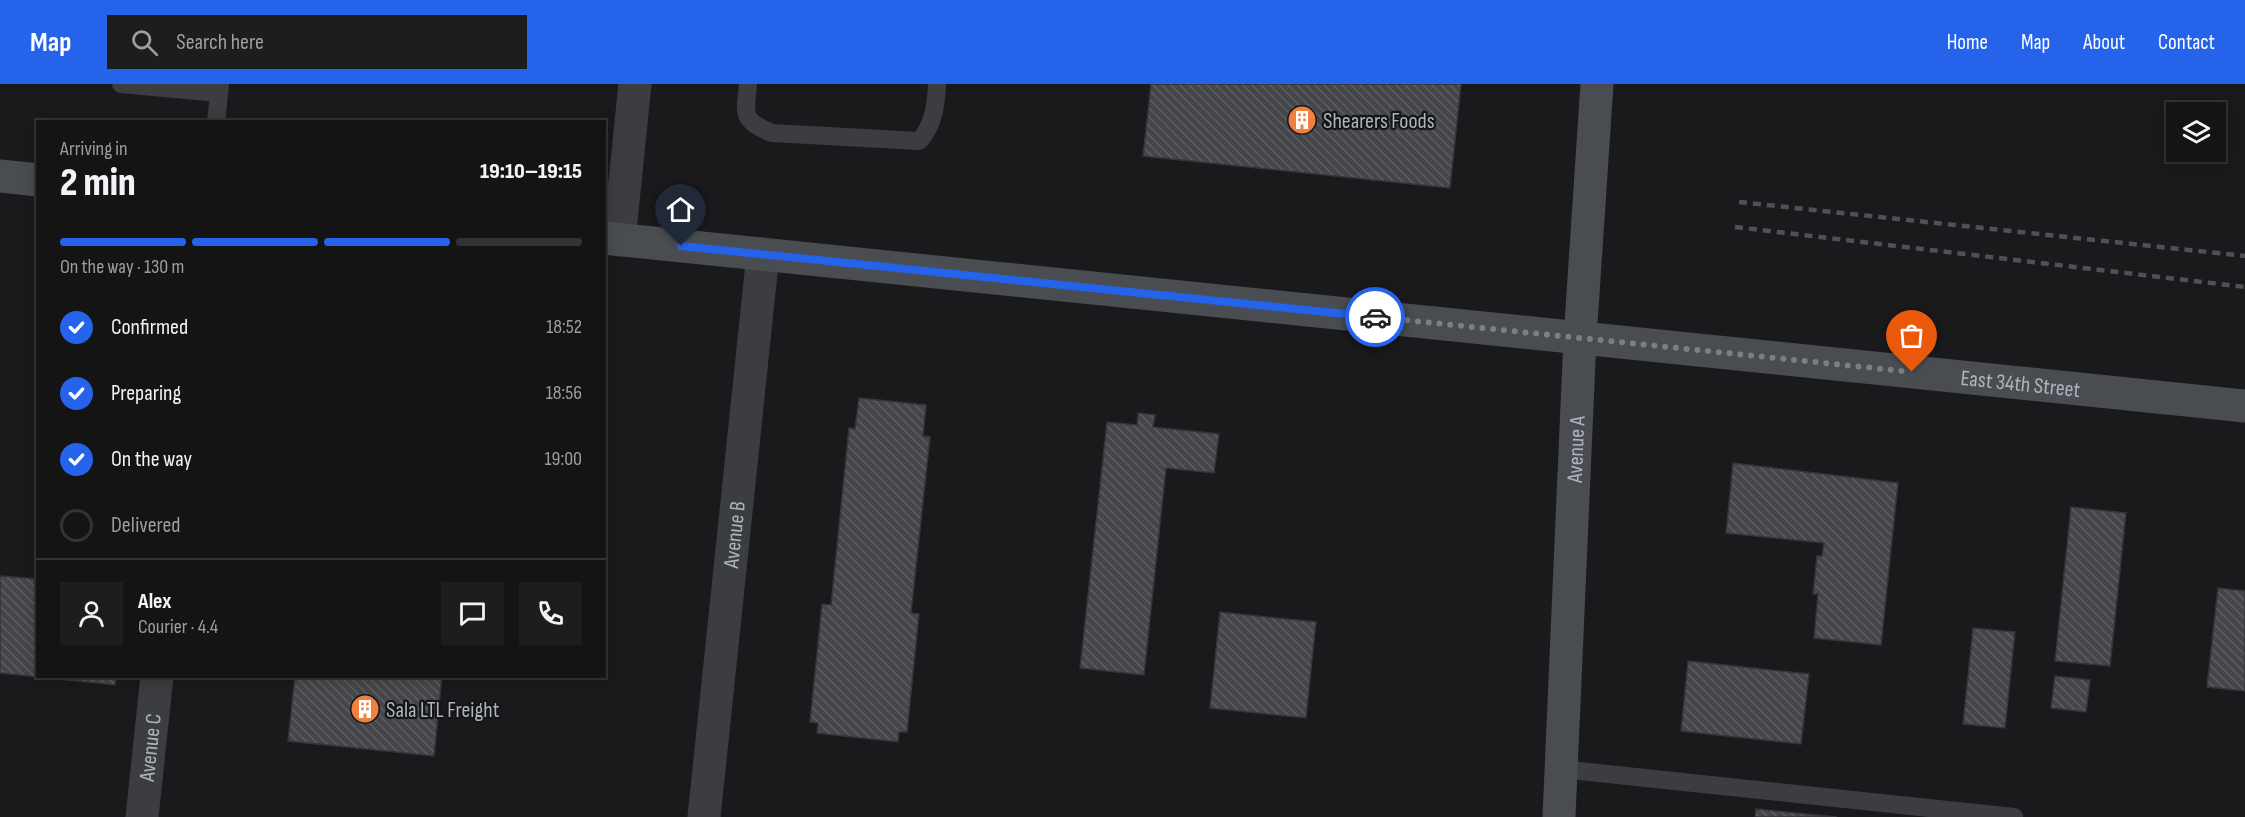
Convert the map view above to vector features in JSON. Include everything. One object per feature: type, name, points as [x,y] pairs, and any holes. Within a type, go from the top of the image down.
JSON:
[{"type":"main road","name":"Avenue A","points":[[1559,817],[1580,338],[1597,84]]},
{"type":"main road","points":[[0,176],[36,180]]},
{"type":"main road","name":"East 34th Street","points":[[612,239],[2245,406]]},
{"type":"street","points":[[612,239],[635,84]]},
{"type":"street","name":"Avenue B","points":[[704,817],[763,254]]},
{"type":"street","name":"Avenue C","points":[[142,817],[157,678]]},
{"type":"lane","points":[[121,84],[219,89],[216,120]]},
{"type":"lane","points":[[748,84],[745,113],[754,125],[772,133],[919,141],[927,132],[935,110],[937,84]]},
{"type":"lane","points":[[1561,769],[2014,817]]},
{"type":"building","name":"Shearers Foods","points":[[1151,84],[1461,84],[1450,188],[1143,156]]},
{"type":"building","points":[[859,398],[926,405],[923,436],[930,437],[911,613],[919,614],[907,732],[899,732],[898,742],[817,733],[818,723],[810,722],[822,604],[831,605],[849,428],[855,429]]},
{"type":"building","points":[[1138,413],[1155,415],[1153,427],[1219,434],[1214,473],[1166,468],[1144,675],[1080,668],[1107,422],[1137,425]]},
{"type":"building","points":[[1733,463],[1898,483],[1881,645],[1814,638],[1818,594],[1813,594],[1817,556],[1822,556],[1824,543],[1726,533]]},
{"type":"building","points":[[2071,507],[2126,513],[2110,666],[2055,661]]},
{"type":"building","points":[[0,576],[36,579],[36,677],[0,673]]},
{"type":"building","points":[[2218,588],[2245,591],[2245,691],[2207,687]]},
{"type":"building","points":[[1220,612],[1316,622],[1306,718],[1210,708]]},
{"type":"building","points":[[1973,628],[2015,632],[2005,728],[1963,724]]},
{"type":"building","points":[[1688,661],[1809,674],[1801,744],[1681,731]]},
{"type":"building","points":[[2055,676],[2090,680],[2086,712],[2051,708]]},
{"type":"building","points":[[48,678],[116,678],[115,685]]},
{"type":"building","name":"Sala LTL Freight","points":[[295,678],[442,678],[434,756],[288,741]]},
{"type":"building","points":[[1756,809],[1837,817],[1755,817]]},
{"type":"railway","points":[[1739,202],[2245,256]]},
{"type":"railway","points":[[1735,227],[2245,287]]},
{"type":"way so far","points":[[1375,317],[1912,372]]},
{"type":"place","name":"Shearers Foods","points":[[1302,120]]},
{"type":"place","name":"Sala LTL Freight","points":[[365,709]]},
{"type":"route","points":[[681,246],[1375,317]]}]
